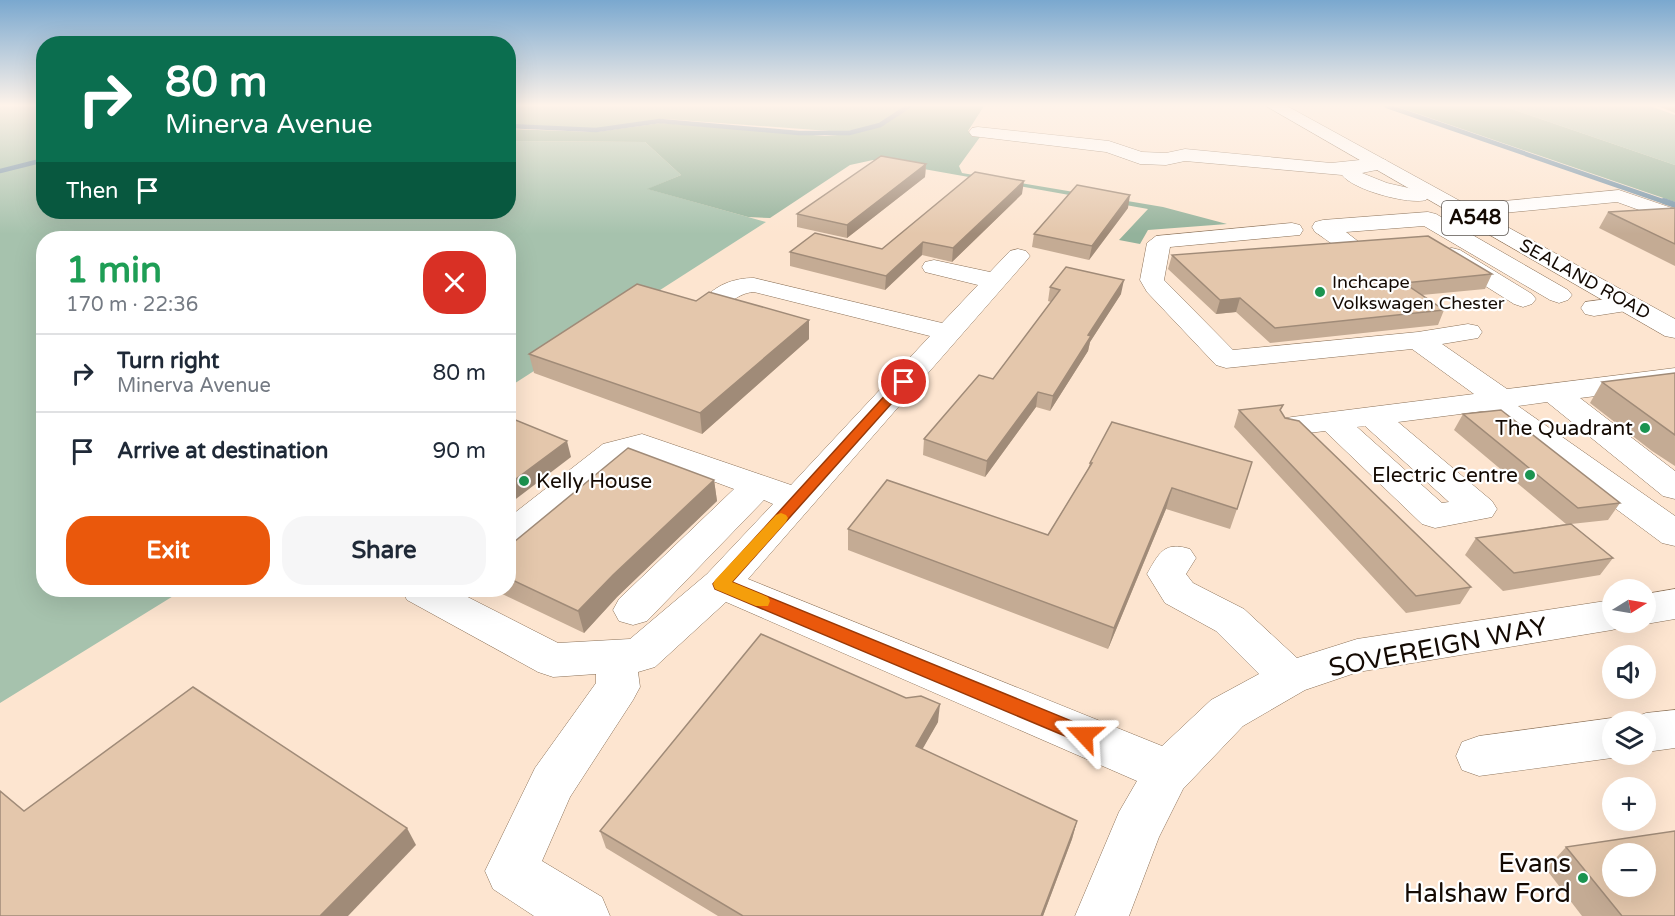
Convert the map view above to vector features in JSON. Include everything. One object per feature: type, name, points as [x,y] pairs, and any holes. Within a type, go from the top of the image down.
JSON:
[{"type":"street","points":[[1114,149],[1140,158],[1166,159],[1185,155],[1348,169],[1379,164]]},
{"type":"street","name":"SEALAND ROAD","points":[[1351,149],[1427,195],[1462,211],[1630,304],[1669,322]]},
{"type":"street","points":[[1348,169],[1353,177],[1364,182],[1427,195]]},
{"type":"street","points":[[1427,195],[1370,208],[1302,228],[1164,241],[1159,243],[1152,280],[1156,287],[1226,359],[1418,340],[1468,332]]},
{"type":"street","points":[[1462,211],[1619,196],[1675,216]]},
{"type":"street","points":[[1352,246],[1323,227],[1428,219],[1559,296]]},
{"type":"street","points":[[1302,228],[1352,246],[1427,240],[1523,299]]},
{"type":"street","points":[[442,597],[553,660],[640,655],[721,584],[1006,269],[934,267]]},
{"type":"street","points":[[715,302],[730,290],[741,285],[754,285],[948,333]]},
{"type":"street","points":[[1594,308],[1630,304]]},
{"type":"street","points":[[1418,340],[1675,534]]},
{"type":"street","points":[[1292,426],[1675,377]]},
{"type":"street","points":[[1554,393],[1675,488]]},
{"type":"street","points":[[1332,421],[1435,516],[1479,509],[1372,416]]},
{"type":"street","points":[[516,530],[615,451],[642,444],[798,500]]},
{"type":"street","points":[[633,610],[759,485]]},
{"type":"street","points":[[1177,558],[1167,574],[1179,593],[1230,620],[1290,678]]},
{"type":"street","points":[[721,584],[1148,762],[1166,774]]},
{"type":"street","name":"SOVEREIGN WAY","points":[[1102,916],[1137,829],[1166,774],[1227,713],[1290,678],[1357,656],[1602,617]]},
{"type":"street","points":[[583,916],[512,871],[552,783],[618,687],[616,657]]},
{"type":"street","points":[[1656,732],[1675,729]]},
{"type":"street","points":[[1479,756],[1602,739]]},
{"type":"green space","points":[[0,149],[36,149],[36,219],[516,219],[516,149],[652,149],[681,175],[648,189],[766,222],[516,383],[516,231],[36,231],[36,597],[172,597],[0,703]]},
{"type":"green space","points":[[652,149],[971,149],[959,166],[962,173],[1163,207],[1227,224],[1148,230],[1140,244],[1119,240],[1148,209],[873,160],[850,165],[770,218],[748,217],[647,189],[681,175]]},
{"type":"green space","points":[[1520,149],[1628,149],[1675,165],[1675,202]]},
{"type":"green space","points":[[1628,149],[1675,149],[1675,165]]},
{"type":"building","points":[[881,156],[926,164],[847,225],[797,214]]},
{"type":"building","points":[[975,172],[1024,181],[953,248],[923,242],[886,276],[790,252],[815,233],[882,249]]},
{"type":"building","points":[[1077,185],[1130,195],[1092,246],[1034,234]]},
{"type":"building","points":[[1675,208],[1675,244],[1608,212]]},
{"type":"building","name":"Inchcape Volkswagen Chester","points":[[1428,236],[1492,274],[1404,283],[1444,310],[1275,328],[1240,298],[1220,300],[1172,255]]},
{"type":"building","points":[[1066,267],[1124,280],[1088,335],[1091,336],[1053,396],[1038,392],[987,461],[924,439],[979,375],[993,379],[1060,290],[1050,287]]},
{"type":"building","points":[[637,284],[696,301],[709,292],[809,320],[700,413],[529,354]]},
{"type":"building","points":[[1675,373],[1675,435],[1602,382]]},
{"type":"building","points":[[1283,405],[1280,410],[1285,418],[1299,421],[1471,587],[1416,596],[1239,410]]},
{"type":"building","points":[[1501,410],[1620,503],[1578,508],[1463,414]]},
{"type":"building","points":[[516,420],[567,441],[516,479]]},
{"type":"building","points":[[1112,422],[1252,462],[1237,509],[1172,488],[1114,628],[848,529],[887,480],[1048,535],[1092,463],[1090,463]]},
{"type":"building","points":[[628,448],[714,480],[578,611],[516,582],[516,540]]},
{"type":"building","points":[[1571,524],[1613,558],[1514,573],[1476,538]]},
{"type":"building","points":[[761,634],[906,698],[921,696],[940,704],[916,746],[1077,821],[1041,916],[743,916],[600,831]]},
{"type":"building","points":[[193,687],[407,828],[320,916],[0,916],[0,791],[24,811]]},
{"type":"building","points":[[1675,831],[1675,916],[1622,916],[1607,897],[1656,897],[1656,843],[1602,843],[1602,891],[1566,847]]},
{"type":"waterway","points":[[1511,149],[1668,203]]},
{"type":"waterway","points":[[0,171],[36,162]]},
{"type":"waterway","points":[[1664,201],[1675,205]]},
{"type":"slow traffic","points":[[762,601],[721,584],[781,518]]},
{"type":"place","name":"Inchcape Volkswagen Chester","points":[[1320,292]]},
{"type":"place","name":"The Quadrant","points":[[1645,428]]},
{"type":"place","name":"Electric Centre","points":[[1530,475]]},
{"type":"place","name":"Kelly House","points":[[524,481]]},
{"type":"place","name":"Evans Halshaw Ford","points":[[1583,878]]},
{"type":"route","points":[[904,382],[721,584],[1084,735]]}]
